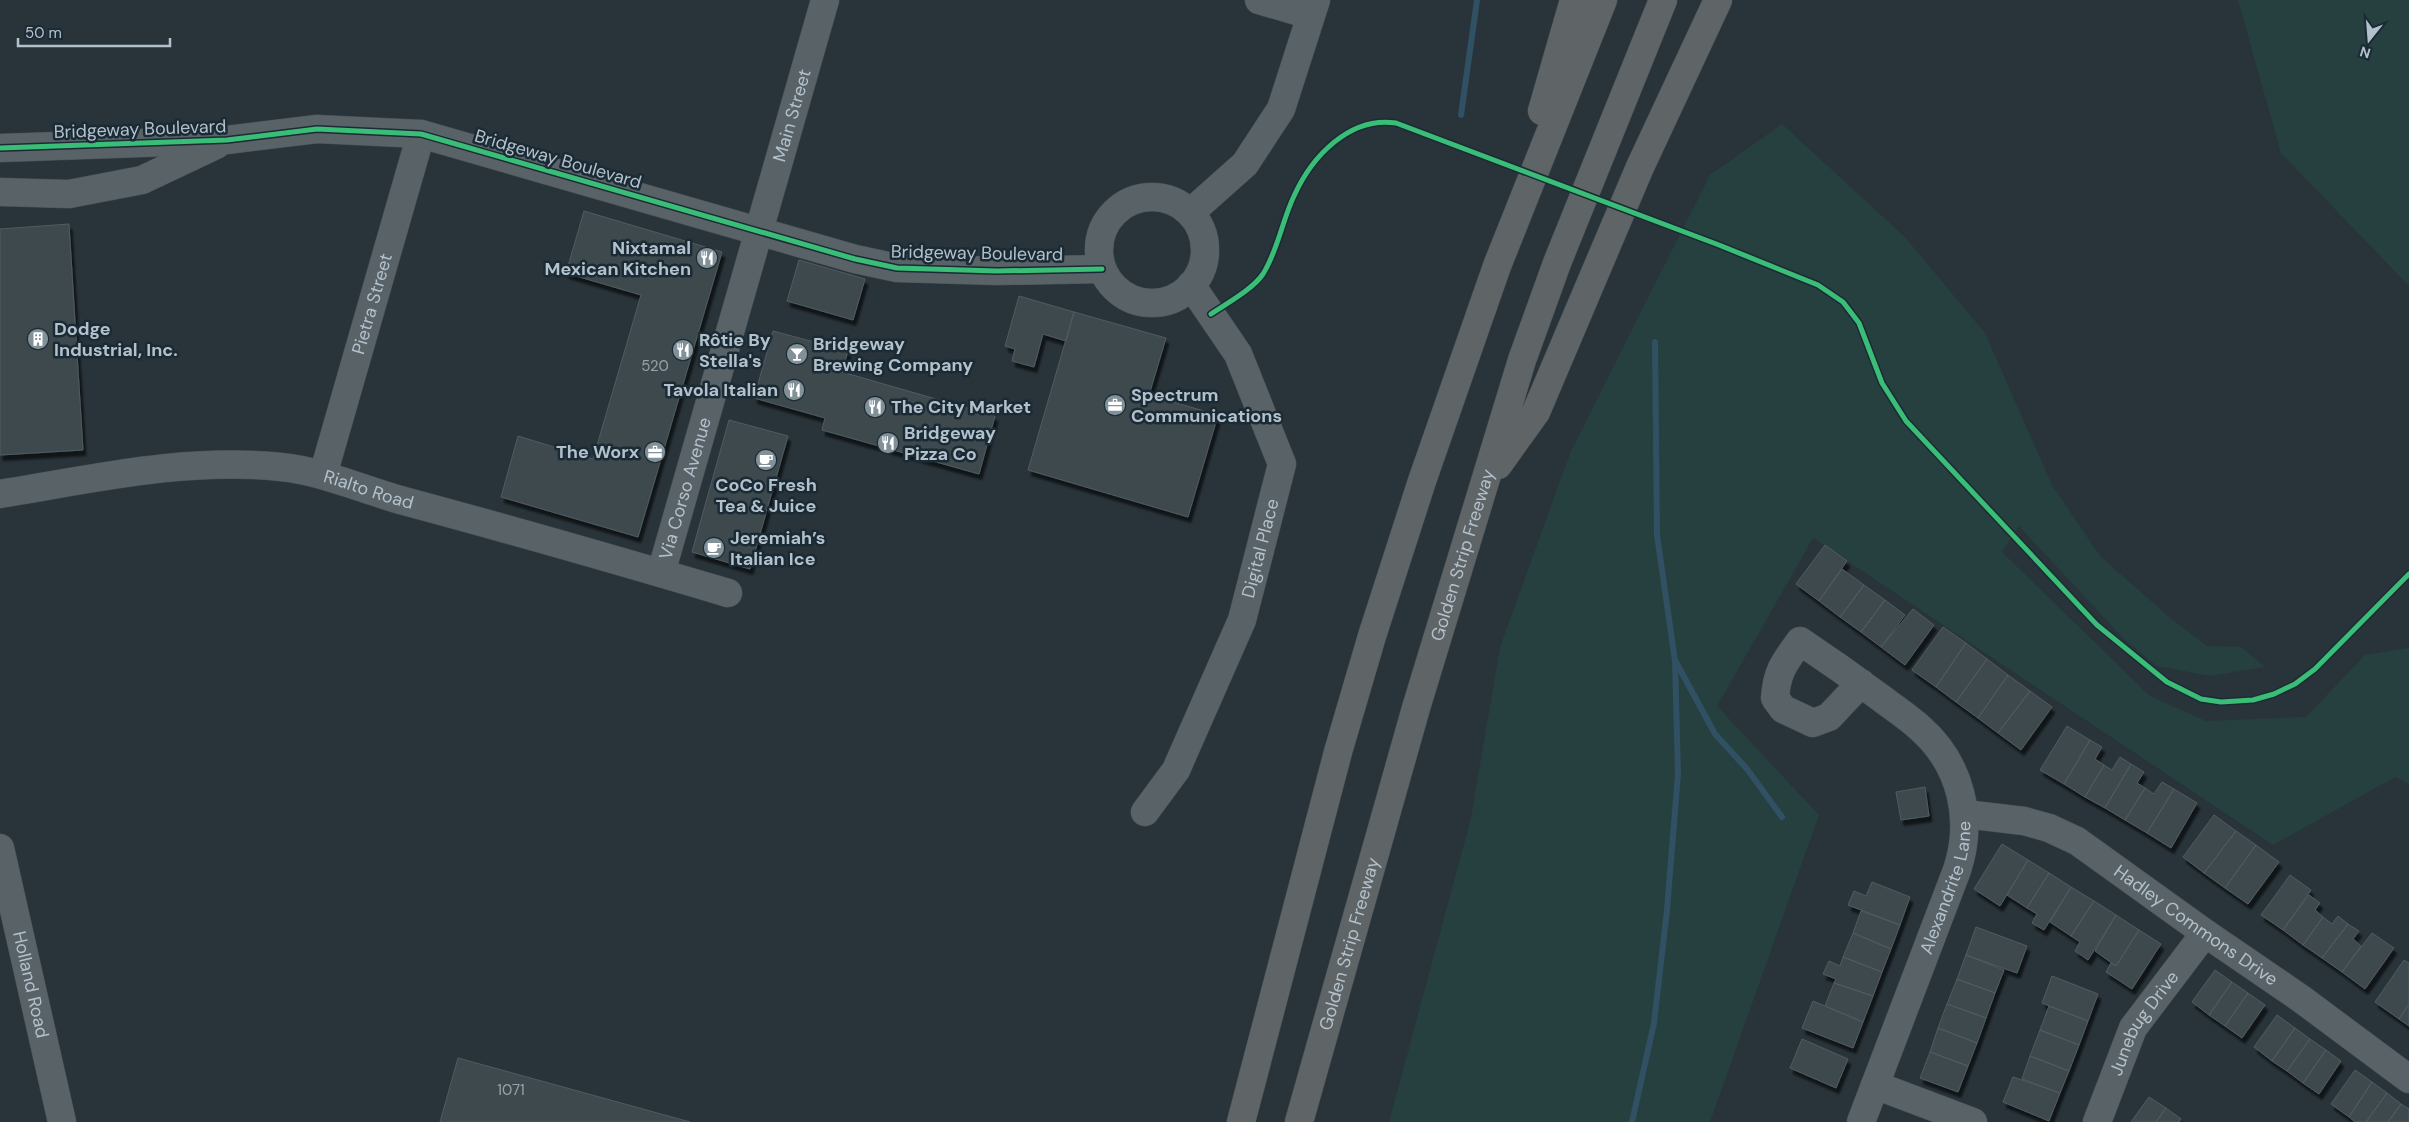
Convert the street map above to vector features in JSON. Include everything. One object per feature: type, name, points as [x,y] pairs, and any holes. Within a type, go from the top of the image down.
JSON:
[{"type":"highway","points":[[1497,266],[1574,0]]},
{"type":"highway","points":[[1242,1122],[1338,752],[1372,636],[1422,480],[1497,266],[1603,0]]},
{"type":"highway","name":"Golden Strip Freeway","points":[[1299,1122],[1391,793],[1522,360],[1557,263],[1663,0]]},
{"type":"highway","points":[[1484,485],[1536,412],[1640,167],[1718,0]]},
{"type":"street","name":"Main Street","points":[[758,230],[825,0]]},
{"type":"street","points":[[1190,213],[1245,164],[1281,109],[1313,8],[1259,0]]},
{"type":"street","name":"Bridgeway Boulevard","points":[[0,148],[226,140],[317,129],[421,134],[897,268],[997,271],[1102,268]]},
{"type":"street","name":"Pietra Street","points":[[323,475],[421,134]]},
{"type":"street","name":"Bridgeway Boulevard","points":[[0,192],[70,194],[142,180],[226,140]]},
{"type":"street","points":[[1158,197],[1175,202],[1190,213],[1199,226],[1204,241],[1205,257],[1200,272],[1192,285],[1177,296],[1160,302],[1142,302],[1125,296],[1111,284],[1102,268],[1098,251],[1101,233],[1110,217],[1123,205],[1140,198],[1158,197]]},
{"type":"street","name":"Via Corso Avenue","points":[[661,574],[758,230]]},
{"type":"street","name":"Digital Place","points":[[1145,812],[1176,770],[1242,620],[1282,464],[1238,354],[1192,285]]},
{"type":"street","name":"Rialto Road","points":[[0,494],[166,466],[237,464],[282,467],[323,475],[383,496],[728,593]]},
{"type":"street","name":"Alexandrite Lane","points":[[1861,683],[1921,729],[1945,758],[1957,782],[1965,814],[1962,853],[1957,870],[1861,1122]]},
{"type":"street","name":"Hadley Commons Drive","points":[[1965,814],[2024,821],[2049,828],[2077,841],[2205,933],[2300,998],[2409,1079]]},
{"type":"street","name":"Holland Road","points":[[0,848],[62,1122]]},
{"type":"street","name":"Junebug Drive","points":[[2097,1122],[2133,1028],[2205,933]]},
{"type":"street","points":[[1876,1085],[1973,1122]]},
{"type":"green space","points":[[2238,0],[2409,0],[2409,286],[2281,153]]},
{"type":"green space","points":[[1782,124],[1905,237],[1985,333],[2052,485],[2100,556],[2169,617],[2207,646],[2241,647],[2265,667],[2210,676],[2157,666],[2124,639],[2019,526],[2002,552],[2150,696],[2206,721],[2306,717],[2365,655],[2409,648],[2409,784],[2395,777],[2273,845],[1813,538],[1717,706],[1819,815],[1710,1122],[1389,1122],[1471,818],[1500,647],[1571,451],[1710,175]]},
{"type":"building","points":[[584,211],[722,252],[638,537],[501,497],[518,436],[593,459],[641,295],[566,273]]},
{"type":"building","name":"Dodge Industrial, Inc.","points":[[69,224],[83,450],[0,455],[0,229]]},
{"type":"building","points":[[799,260],[865,279],[853,320],[787,301]]},
{"type":"building","points":[[1019,296],[1074,312],[1066,341],[1043,334],[1034,367],[1012,361],[1015,349],[1005,346]]},
{"type":"building","name":"Spectrum Communications","points":[[1074,312],[1166,338],[1149,395],[1218,415],[1188,517],[1028,470]]},
{"type":"building","name":"The City Market","points":[[773,331],[848,351],[842,372],[995,416],[979,474],[822,430],[825,418],[754,398]]},
{"type":"building","points":[[729,420],[788,436],[750,569],[692,552]]},
{"type":"building","points":[[1825,545],[1847,561],[1819,601],[1796,584]]},
{"type":"building","points":[[1842,569],[1864,585],[1840,617],[1819,601]]},
{"type":"building","points":[[1864,585],[1885,600],[1861,632],[1840,617]]},
{"type":"building","points":[[1885,600],[1905,615],[1881,647],[1861,632]]},
{"type":"building","points":[[1913,609],[1934,625],[1905,665],[1881,647]]},
{"type":"building","points":[[1943,627],[1966,643],[1936,687],[1912,670]]},
{"type":"building","points":[[1966,643],[1987,659],[1956,702],[1936,687]]},
{"type":"building","points":[[1987,659],[2008,675],[1978,718],[1956,702]]},
{"type":"building","points":[[2008,675],[2030,691],[1998,733],[1978,718]]},
{"type":"building","points":[[2030,691],[2052,707],[2021,750],[1998,733]]},
{"type":"building","points":[[2067,726],[2090,740],[2064,784],[2040,770]]},
{"type":"building","points":[[2090,740],[2102,747],[2095,759],[2104,765],[2085,797],[2064,784]]},
{"type":"building","points":[[2120,757],[2131,764],[2105,808],[2085,797],[2104,765],[2112,770]]},
{"type":"building","points":[[2131,764],[2144,772],[2137,783],[2145,788],[2125,820],[2105,808]]},
{"type":"building","points":[[2162,782],[2174,789],[2147,833],[2125,820],[2145,788],[2154,794]]},
{"type":"building","points":[[1925,787],[1929,816],[1901,820],[1896,792]]},
{"type":"building","points":[[2174,789],[2197,803],[2171,848],[2147,833]]},
{"type":"building","points":[[2214,815],[2236,831],[2204,873],[2183,857]]},
{"type":"building","points":[[2236,831],[2256,845],[2225,888],[2204,873]]},
{"type":"building","points":[[2002,844],[2028,860],[2000,906],[1974,889]]},
{"type":"building","points":[[2256,845],[2279,862],[2248,904],[2225,888]]},
{"type":"building","points":[[2028,860],[2049,873],[2027,908],[2007,895]]},
{"type":"building","points":[[2049,873],[2071,887],[2044,930],[2032,923],[2037,914],[2027,908]]},
{"type":"building","points":[[2290,875],[2311,890],[2283,930],[2261,915]]},
{"type":"building","points":[[1872,882],[1910,897],[1900,925],[1848,905],[1854,891],[1866,896]]},
{"type":"building","points":[[2071,887],[2094,901],[2071,936],[2050,922]]},
{"type":"building","points":[[2309,895],[2320,903],[2315,910],[2323,917],[2303,945],[2283,930]]},
{"type":"building","points":[[2094,901],[2116,915],[2088,960],[2075,951],[2080,942],[2071,936]]},
{"type":"building","points":[[1861,911],[1900,925],[1891,949],[1853,933]]},
{"type":"building","points":[[2116,915],[2139,930],[2116,966],[2095,951]]},
{"type":"building","points":[[2338,916],[2348,924],[2322,958],[2303,945],[2323,917],[2332,924]]},
{"type":"building","points":[[2348,924],[2359,931],[2353,939],[2361,946],[2342,972],[2322,958]]},
{"type":"building","points":[[1976,927],[2027,946],[2017,973],[1966,955]]},
{"type":"building","points":[[2139,930],[2161,944],[2132,989],[2106,972],[2111,963],[2116,966]]},
{"type":"building","points":[[1853,933],[1891,949],[1882,972],[1843,957]]},
{"type":"building","points":[[2372,933],[2394,948],[2365,989],[2342,972]]},
{"type":"building","points":[[1966,955],[2004,970],[1995,993],[1957,979]]},
{"type":"building","points":[[1843,957],[1882,972],[1873,996],[1834,983],[1836,979],[1823,974],[1829,961],[1840,966]]},
{"type":"building","points":[[2404,960],[2409,963],[2409,1004],[2399,1019],[2375,1002]]},
{"type":"building","points":[[2215,970],[2232,982],[2209,1015],[2192,1002]]},
{"type":"building","points":[[2052,976],[2098,994],[2088,1021],[2042,1003]]},
{"type":"building","points":[[1957,979],[1995,993],[1986,1018],[1947,1004]]},
{"type":"building","points":[[2232,982],[2248,993],[2225,1026],[2209,1015]]},
{"type":"building","points":[[1834,983],[1873,996],[1863,1022],[1825,1006]]},
{"type":"building","points":[[2248,993],[2265,1005],[2242,1038],[2225,1026]]},
{"type":"building","points":[[1813,1001],[1863,1022],[1853,1048],[1802,1028]]},
{"type":"building","points":[[1947,1004],[1986,1018],[1977,1043],[1938,1028]]},
{"type":"building","points":[[2409,1004],[2409,1026],[2399,1019]]},
{"type":"building","points":[[2049,1006],[2088,1021],[2079,1045],[2040,1030]]},
{"type":"building","points":[[2277,1015],[2295,1028],[2272,1061],[2254,1047]]},
{"type":"building","points":[[1938,1028],[1977,1043],[1968,1066],[1930,1052]]},
{"type":"building","points":[[2295,1028],[2310,1039],[2287,1071],[2272,1061]]},
{"type":"building","points":[[2040,1030],[2079,1045],[2069,1071],[2030,1056]]},
{"type":"building","points":[[1802,1039],[1848,1059],[1836,1088],[1790,1068]]},
{"type":"building","points":[[2310,1039],[2326,1050],[2303,1083],[2287,1071]]},
{"type":"building","points":[[2326,1050],[2341,1061],[2319,1094],[2303,1083]]},
{"type":"building","points":[[1930,1052],[1968,1066],[1958,1092],[1920,1078]]},
{"type":"building","points":[[2030,1056],[2069,1071],[2060,1093],[2022,1079]]},
{"type":"building","points":[[458,1058],[690,1122],[440,1122]]},
{"type":"building","points":[[2355,1070],[2372,1082],[2349,1117],[2331,1104]]},
{"type":"building","points":[[2013,1077],[2060,1093],[2049,1121],[2003,1102]]},
{"type":"building","points":[[2372,1082],[2387,1093],[2366,1122],[2355,1122],[2349,1117]]},
{"type":"building","points":[[2387,1093],[2401,1104],[2388,1122],[2366,1122]]},
{"type":"building","points":[[2149,1097],[2166,1108],[2156,1122],[2131,1122]]},
{"type":"building","points":[[2401,1104],[2409,1109],[2409,1122],[2388,1122]]},
{"type":"building","points":[[2166,1108],[2181,1119],[2179,1122],[2156,1122]]},
{"type":"waterway","points":[[1461,115],[1477,0]]},
{"type":"waterway","points":[[1632,1122],[1654,1023],[1667,910],[1678,774],[1675,661],[1657,535],[1655,342]]},
{"type":"waterway","points":[[1676,662],[1715,734],[1747,769],[1782,817]]},
{"type":"cycle path","points":[[1211,314],[1259,280],[1268,265],[1294,196],[1311,167],[1322,153],[1348,132],[1379,122],[1396,123],[1719,245],[1818,285],[1843,302],[1859,323],[1882,383],[1906,421],[2097,625],[2167,682],[2201,699],[2221,702],[2253,700],[2274,694],[2295,684],[2315,669],[2409,574]]},
{"type":"cycle path","points":[[0,148],[227,140],[317,129],[421,134],[855,259],[897,268],[997,271],[1102,269]]},
{"type":"place","name":"Nixtamal Mexican Kitchen","points":[[707,258]]},
{"type":"place","name":"Dodge Industrial, Inc.","points":[[38,339]]},
{"type":"place","name":"Rôtie By Stella's","points":[[683,350]]},
{"type":"place","name":"Bridgeway Brewing Company","points":[[797,354]]},
{"type":"place","name":"Tavola Italian","points":[[794,390]]},
{"type":"place","name":"Spectrum Communications","points":[[1115,405]]},
{"type":"place","name":"The City Market","points":[[875,407]]},
{"type":"place","name":"Bridgeway Pizza Co","points":[[888,443]]},
{"type":"place","name":"The Worx","points":[[655,452]]},
{"type":"place","name":"CoCo Fresh Tea & Juice","points":[[766,460]]},
{"type":"place","name":"Jeremiah’s Italian Ice","points":[[714,548]]}]
